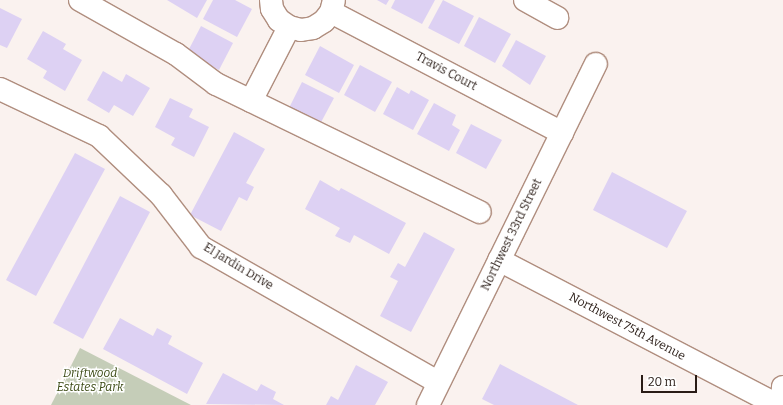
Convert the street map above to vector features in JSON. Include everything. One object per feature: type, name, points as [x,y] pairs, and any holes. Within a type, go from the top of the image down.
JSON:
[{"type":"street","points":[[80,0],[176,54],[216,84],[480,212]]},
{"type":"street","points":[[251,101],[289,27],[279,20],[272,9],[271,0]]},
{"type":"street","points":[[525,0],[557,18]]},
{"type":"street","name":"Travis Court","points":[[289,27],[301,30],[313,28],[324,22],[332,6],[562,133]]},
{"type":"street","name":"Northwest 33rd Street","points":[[428,405],[596,64]]},
{"type":"street","name":"El Jardin Drive","points":[[0,89],[99,136],[161,194],[201,247],[438,382]]},
{"type":"street","name":"Northwest 75th Avenue","points":[[499,260],[777,405]]},
{"type":"street","points":[[782,405],[783,387]]},
{"type":"green space","name":"Driftwood Estates Park","points":[[80,348],[191,405],[51,405]]},
{"type":"building","points":[[167,0],[207,0],[197,18]]},
{"type":"building","points":[[213,0],[235,0],[252,9],[237,37],[203,19]]},
{"type":"building","points":[[377,0],[389,0],[386,5]]},
{"type":"building","points":[[395,0],[435,0],[422,24],[391,8]]},
{"type":"building","points":[[443,0],[474,16],[459,44],[428,28]]},
{"type":"building","points":[[0,8],[22,19],[7,48],[0,45]]},
{"type":"building","points":[[479,17],[511,34],[495,63],[464,46]]},
{"type":"building","points":[[201,26],[233,43],[219,70],[187,53]]},
{"type":"building","points":[[43,31],[66,44],[63,49],[82,60],[65,91],[43,78],[47,71],[27,59]]},
{"type":"building","points":[[516,40],[546,56],[530,85],[502,66]]},
{"type":"building","points":[[320,46],[354,65],[339,93],[305,75]]},
{"type":"building","points":[[360,65],[392,82],[375,112],[344,95]]},
{"type":"building","points":[[103,71],[122,82],[126,74],[150,88],[133,116],[114,105],[109,113],[87,100]]},
{"type":"building","points":[[302,82],[334,98],[319,126],[288,110]]},
{"type":"building","points":[[397,87],[409,94],[411,90],[429,100],[413,130],[383,114]]},
{"type":"building","points":[[170,98],[193,109],[189,117],[209,127],[194,157],[171,145],[175,138],[155,127]]},
{"type":"building","points":[[434,103],[456,115],[452,125],[460,130],[449,151],[417,134]]},
{"type":"building","points":[[471,124],[502,140],[486,169],[456,153]]},
{"type":"building","points":[[234,132],[265,149],[246,183],[254,187],[247,201],[239,197],[221,231],[190,215]]},
{"type":"building","points":[[75,153],[105,169],[36,296],[6,280]]},
{"type":"building","points":[[612,172],[687,211],[667,248],[593,210]]},
{"type":"building","points":[[320,180],[339,191],[341,188],[406,223],[389,254],[354,235],[350,243],[335,236],[340,228],[305,209]]},
{"type":"building","points":[[120,196],[150,212],[83,339],[53,323]]},
{"type":"building","points":[[424,232],[455,249],[411,332],[380,316],[398,281],[390,277],[398,263],[405,267]]},
{"type":"building","points":[[120,318],[153,336],[157,328],[172,336],[168,344],[203,363],[187,394],[103,349]]},
{"type":"building","points":[[500,364],[578,405],[494,405],[482,399]]},
{"type":"building","points":[[356,365],[388,382],[375,405],[326,405],[331,396],[338,400]]},
{"type":"building","points":[[223,373],[257,391],[261,384],[276,392],[273,399],[284,405],[206,404]]}]
